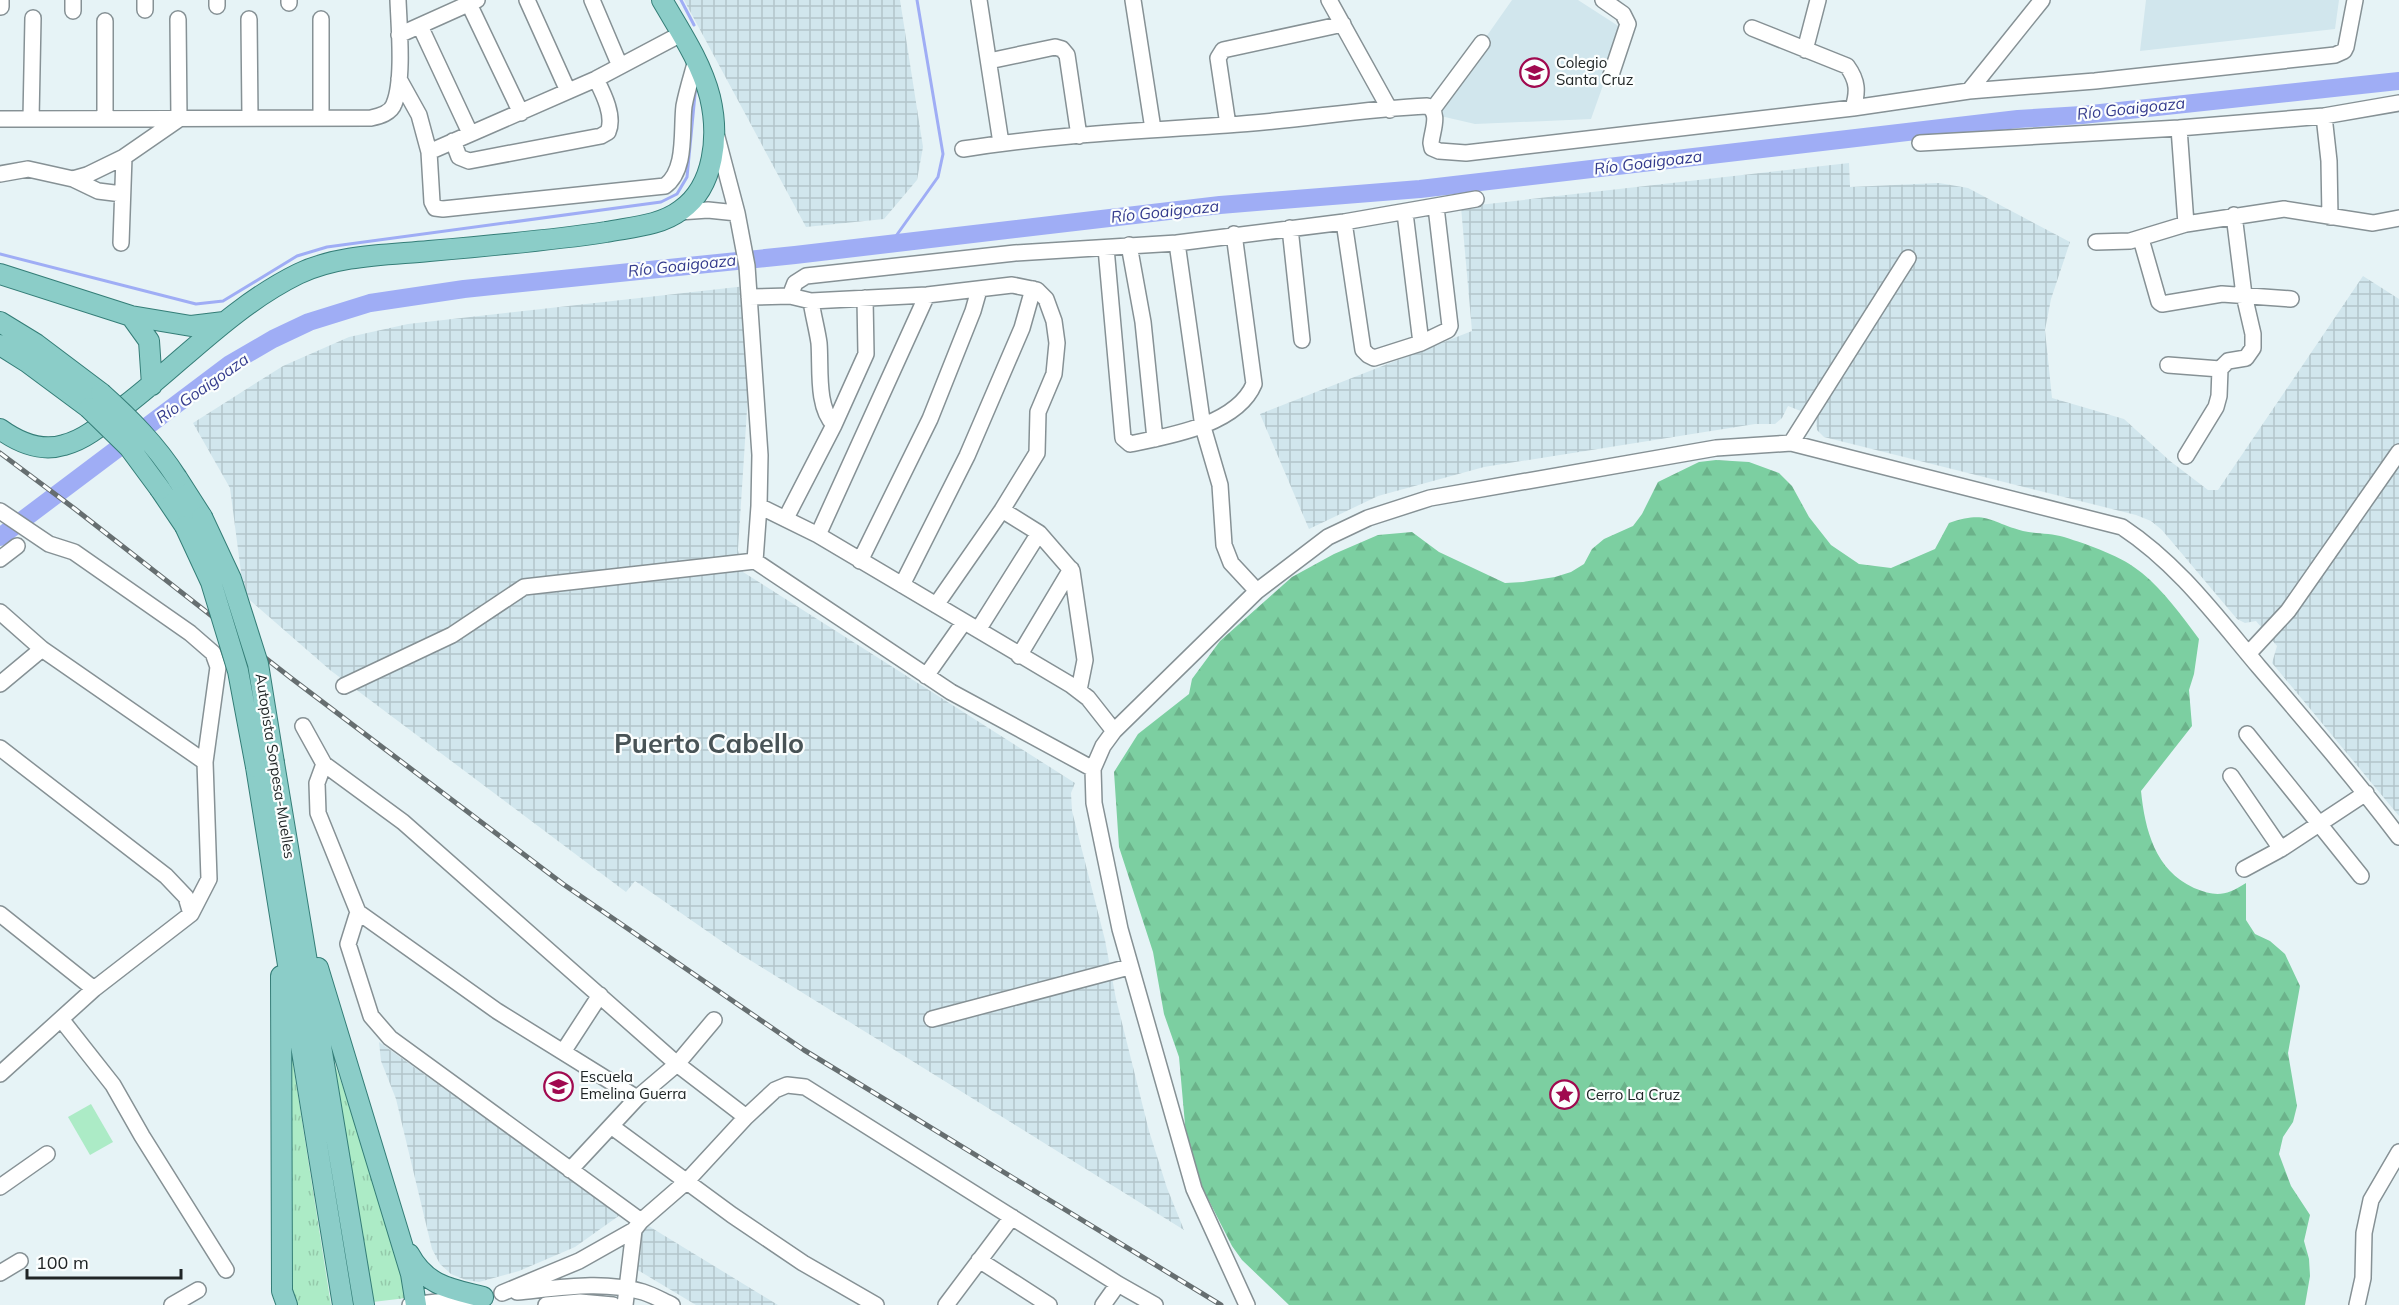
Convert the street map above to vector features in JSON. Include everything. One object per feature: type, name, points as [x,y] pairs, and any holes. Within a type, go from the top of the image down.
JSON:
[{"type":"main road","points":[[0,429],[13,439],[40,448],[64,446],[90,433],[152,385],[224,322],[257,297],[309,269],[339,261],[575,237],[651,224],[679,212],[702,188],[712,160],[715,129],[710,97],[696,60],[662,0]]},
{"type":"main road","points":[[0,274],[131,316],[191,327],[224,322]]},
{"type":"main road","points":[[131,316],[149,341],[152,385]]},
{"type":"main road","name":"Autopista Sorpesa-Muelles","points":[[0,322],[36,344],[95,401],[160,489],[194,521]]},
{"type":"main road","name":"Autopista Sorpesa-Muelles","points":[[0,345],[8,358],[129,418],[163,456],[177,478],[194,521],[231,579],[258,664],[265,765],[281,911],[343,1302]]},
{"type":"main road","name":"Autopista Sorpesa-Muelles","points":[[265,765],[292,876],[363,1300]]},
{"type":"main road","points":[[292,876],[411,1274],[414,1305]]},
{"type":"main road","points":[[281,911],[281,1300]]},
{"type":"main road","points":[[400,1239],[417,1269],[429,1279],[445,1287],[493,1295]]},
{"type":"street","points":[[1,0],[1,7]]},
{"type":"street","points":[[0,119],[371,118],[384,115],[394,106],[399,79],[398,0]]},
{"type":"street","points":[[527,0],[568,91]]},
{"type":"street","points":[[592,0],[620,66]]},
{"type":"street","points":[[979,0],[1000,143]]},
{"type":"street","points":[[1133,0],[1153,129]]},
{"type":"street","points":[[1329,0],[1390,110]]},
{"type":"street","points":[[1604,0],[1620,5],[1628,28],[1610,78]]},
{"type":"street","points":[[1805,50],[1818,0]]},
{"type":"street","points":[[1969,91],[2042,0]]},
{"type":"street","points":[[963,149],[1000,143],[1427,106],[1436,114],[1432,148],[1439,151],[1466,153],[1853,108],[1969,91],[2095,81],[2335,56],[2344,51],[2346,46],[2355,0]]},
{"type":"street","points":[[399,35],[473,2],[520,113]]},
{"type":"street","points":[[32,119],[33,18]]},
{"type":"street","points":[[178,19],[179,119]]},
{"type":"street","points":[[249,19],[250,118]]},
{"type":"street","points":[[321,19],[321,118]]},
{"type":"street","points":[[105,21],[105,119]]},
{"type":"street","points":[[1228,125],[1218,58],[1223,50],[1343,24]]},
{"type":"street","points":[[420,26],[470,134]]},
{"type":"street","points":[[1752,28],[1847,66],[1857,84],[1858,94],[1853,108]]},
{"type":"street","points":[[429,152],[596,79],[681,34]]},
{"type":"street","points":[[1433,109],[1482,43]]},
{"type":"street","points":[[989,61],[1055,47],[1062,50],[1067,55],[1079,136]]},
{"type":"street","points":[[399,79],[419,115],[429,152],[432,202],[438,208],[665,186],[671,182],[678,167],[684,107],[696,60]]},
{"type":"street","points":[[453,141],[459,157],[469,161],[601,136],[608,132],[610,123],[603,93],[596,79]]},
{"type":"street","points":[[1920,143],[2179,128],[2324,116],[2399,103]]},
{"type":"street","points":[[2324,116],[2329,161],[2330,217]]},
{"type":"street","points":[[73,179],[87,175],[124,157],[179,119]]},
{"type":"street","points":[[2179,128],[2186,224]]},
{"type":"street","points":[[715,129],[743,239],[750,297],[760,455],[755,561]]},
{"type":"street","points":[[121,243],[124,157]]},
{"type":"street","points":[[0,174],[28,169],[47,171],[98,190],[122,194]]},
{"type":"street","points":[[790,296],[795,283],[806,276],[1015,253],[1176,243],[1405,213],[1476,198]]},
{"type":"street","points":[[1344,222],[1364,350],[1368,356],[1374,358],[1444,334],[1450,326],[1436,207]]},
{"type":"street","points":[[2096,242],[2130,241],[2186,224],[2284,209],[2373,223],[2399,218]]},
{"type":"street","points":[[679,212],[708,210],[737,213]]},
{"type":"street","points":[[1405,213],[1420,343]]},
{"type":"street","points":[[2186,456],[2216,407],[2220,369],[2228,361],[2246,358],[2253,348],[2253,334],[2244,295],[2234,215]]},
{"type":"street","points":[[1290,228],[1302,340]]},
{"type":"street","points":[[1106,248],[1123,438],[1130,444],[1181,434],[1203,426],[1242,403],[1250,394],[1254,384],[1234,234]]},
{"type":"street","points":[[2141,238],[2158,302],[2162,304],[2222,294],[2291,299]]},
{"type":"street","points":[[1176,243],[1203,426],[1220,486],[1221,528],[1224,545],[1231,563],[1257,591]]},
{"type":"street","points":[[1130,245],[1143,322],[1155,439]]},
{"type":"street","points":[[1791,443],[1908,258]]},
{"type":"street","points":[[750,297],[790,296],[811,302],[927,295],[1012,285],[1033,289],[1046,298],[1054,321],[1057,343],[1054,374],[1039,407],[1038,443],[1035,458],[936,605]]},
{"type":"street","points":[[902,585],[967,456],[1022,328],[1033,289]]},
{"type":"street","points":[[860,561],[930,419],[973,311],[979,290]]},
{"type":"street","points":[[818,536],[927,295]]},
{"type":"street","points":[[786,518],[834,425],[866,354],[865,298]]},
{"type":"street","points":[[811,302],[819,343],[820,381],[825,412],[834,425]]},
{"type":"street","points":[[2168,365],[2220,369]]},
{"type":"street","points":[[1247,1305],[1194,1189],[1147,1017],[1130,967],[1109,880],[1094,803],[1093,769],[1103,746],[1114,731],[1257,591],[1328,537],[1368,518],[1431,498],[1716,448],[1791,443],[2122,527],[2148,544],[2192,585],[2366,793],[2399,837]]},
{"type":"street","points":[[2248,654],[2288,611],[2399,452]]},
{"type":"street","points":[[759,506],[818,536],[1079,690],[1114,731]]},
{"type":"street","points":[[1002,510],[1039,533],[1071,569],[1085,660],[1084,675],[1079,690]]},
{"type":"street","points":[[0,511],[49,544],[74,552],[190,633],[213,654],[218,668],[205,762],[209,879],[191,914],[94,989],[0,1074]]},
{"type":"street","points":[[978,630],[1039,533]]},
{"type":"street","points":[[0,559],[17,546]]},
{"type":"street","points":[[344,686],[452,635],[524,587],[755,561],[951,692],[1093,769]]},
{"type":"street","points":[[1019,656],[1071,569]]},
{"type":"street","points":[[0,612],[42,649],[205,762]]},
{"type":"street","points":[[926,676],[964,622]]},
{"type":"street","points":[[0,684],[42,649]]},
{"type":"street","points":[[303,726],[324,764],[403,822],[677,1064],[746,1117]]},
{"type":"street","points":[[2247,734],[2361,876]]},
{"type":"street","points":[[0,748],[166,876],[186,897],[191,914]]},
{"type":"street","points":[[324,764],[317,783],[318,813],[358,912],[497,1011],[637,1098]]},
{"type":"street","points":[[2231,777],[2281,849]]},
{"type":"street","points":[[2244,869],[2281,849],[2366,793]]},
{"type":"street","points":[[358,912],[348,944],[370,1016],[390,1038],[570,1170],[638,1225]]},
{"type":"street","points":[[0,914],[94,989]]},
{"type":"street","points":[[932,1019],[1130,967]]},
{"type":"street","points":[[563,1052],[600,995]]},
{"type":"street","points":[[61,1019],[113,1084],[142,1136],[226,1270]]},
{"type":"street","points":[[570,1170],[637,1098],[677,1064],[714,1020]]},
{"type":"street","points":[[493,1295],[579,1261],[638,1225],[686,1182],[746,1117],[775,1090],[787,1084],[804,1087],[1155,1305]]},
{"type":"street","points":[[611,1126],[686,1182],[803,1263],[876,1305]]},
{"type":"street","points":[[2357,1305],[2363,1278],[2364,1233],[2371,1200],[2399,1152]]},
{"type":"street","points":[[0,1188],[47,1154]]},
{"type":"street","points":[[946,1305],[1012,1217]]},
{"type":"street","points":[[625,1305],[638,1225]]},
{"type":"street","points":[[979,1260],[1049,1305]]},
{"type":"street","points":[[0,1273],[20,1261]]},
{"type":"street","points":[[1103,1305],[1118,1284]]},
{"type":"street","points":[[414,1305],[581,1286],[627,1288],[645,1292],[672,1305]]},
{"type":"street","points":[[172,1305],[198,1290]]},
{"type":"street","points":[[546,1305],[580,1302],[613,1305]]},
{"type":"shaded area","points":[[684,0],[900,0],[923,147],[917,180],[884,219],[806,227]]},
{"type":"shaded area","name":"Colegio Santa Cruz","points":[[1512,0],[1578,0],[1623,29],[1591,119],[1475,124],[1432,114]]},
{"type":"shaded area","points":[[2146,0],[2339,0],[2335,29],[2140,51]]},
{"type":"shaded area","points":[[1849,163],[1850,187],[1939,183],[1968,188],[2070,242],[2051,299],[2045,330],[2052,398],[2124,419],[2170,461],[2208,490],[2218,490],[2363,276],[2399,299],[2399,816],[2272,663],[2277,646],[2256,621],[2245,623],[2237,619],[2162,530],[2151,521],[2136,515],[1824,437],[1817,430],[1816,417],[1788,406],[1782,418],[1775,424],[1755,424],[1484,467],[1378,496],[1309,529],[1260,414],[1472,331],[1461,207]]},
{"type":"shaded area","points":[[755,285],[738,550],[743,572],[1075,783],[1071,793],[1072,811],[1105,940],[1116,999],[1149,1131],[1167,1188],[1184,1230],[737,952],[635,881],[626,892],[330,670],[244,595],[230,488],[193,423],[283,366],[349,337],[408,324]]},
{"type":"shaded area","points":[[379,1042],[620,1215],[575,1247],[519,1271],[479,1282],[451,1274],[440,1264],[432,1249],[396,1099],[381,1061]]},
{"type":"shaded area","points":[[642,1222],[778,1305],[696,1305],[631,1266]]},
{"type":"green space","points":[[1716,460],[1749,462],[1779,473],[1792,486],[1809,517],[1831,545],[1859,564],[1891,568],[1935,549],[1949,523],[1980,517],[2023,531],[2059,536],[2094,547],[2125,561],[2150,580],[2199,639],[2194,674],[2189,690],[2192,726],[2141,791],[2145,820],[2161,860],[2181,880],[2194,888],[2215,894],[2233,891],[2246,883],[2246,920],[2255,934],[2270,941],[2285,954],[2300,986],[2288,1053],[2297,1106],[2293,1122],[2283,1137],[2279,1154],[2291,1186],[2310,1215],[2304,1241],[2309,1259],[2310,1276],[2305,1305],[1289,1305],[1242,1260],[1232,1246],[1204,1191],[1187,1147],[1179,1057],[1164,1014],[1153,952],[1119,847],[1114,772],[1138,734],[1189,694],[1192,679],[1220,641],[1292,577],[1334,554],[1378,535],[1412,532],[1439,552],[1505,583],[1555,577],[1571,572],[1584,564],[1592,549],[1604,539],[1633,526],[1642,514],[1658,482],[1699,462]]},
{"type":"green space","points":[[317,1013],[398,1244],[406,1298],[373,1302]]},
{"type":"green space","points":[[286,1019],[331,1305],[290,1305]]},
{"type":"green space","points":[[91,1104],[113,1142],[90,1155],[68,1117]]},
{"type":"waterway","points":[[681,0],[694,25]]},
{"type":"waterway","points":[[891,243],[938,177],[943,154],[917,0]]},
{"type":"waterway","name":"Río Goaigoaza","points":[[0,537],[230,364],[273,339],[309,322],[370,303],[464,289],[795,255],[1220,205],[1420,189],[2018,119],[2082,115],[2399,81]]},
{"type":"waterway","points":[[0,254],[196,304],[223,301],[297,256],[327,247],[661,202],[677,194],[687,177],[696,84]]},
{"type":"railway","points":[[0,453],[563,884],[804,1050],[1221,1305]]},
{"type":"place","name":"Colegio Santa Cruz","points":[[1535,72]]},
{"type":"place","name":"Escuela Emelina Guerra","points":[[559,1086]]},
{"type":"place","name":"Cerro La Cruz","points":[[1565,1095]]},
{"type":"district","name":"Puerto Cabello","points":[[709,744]]}]
